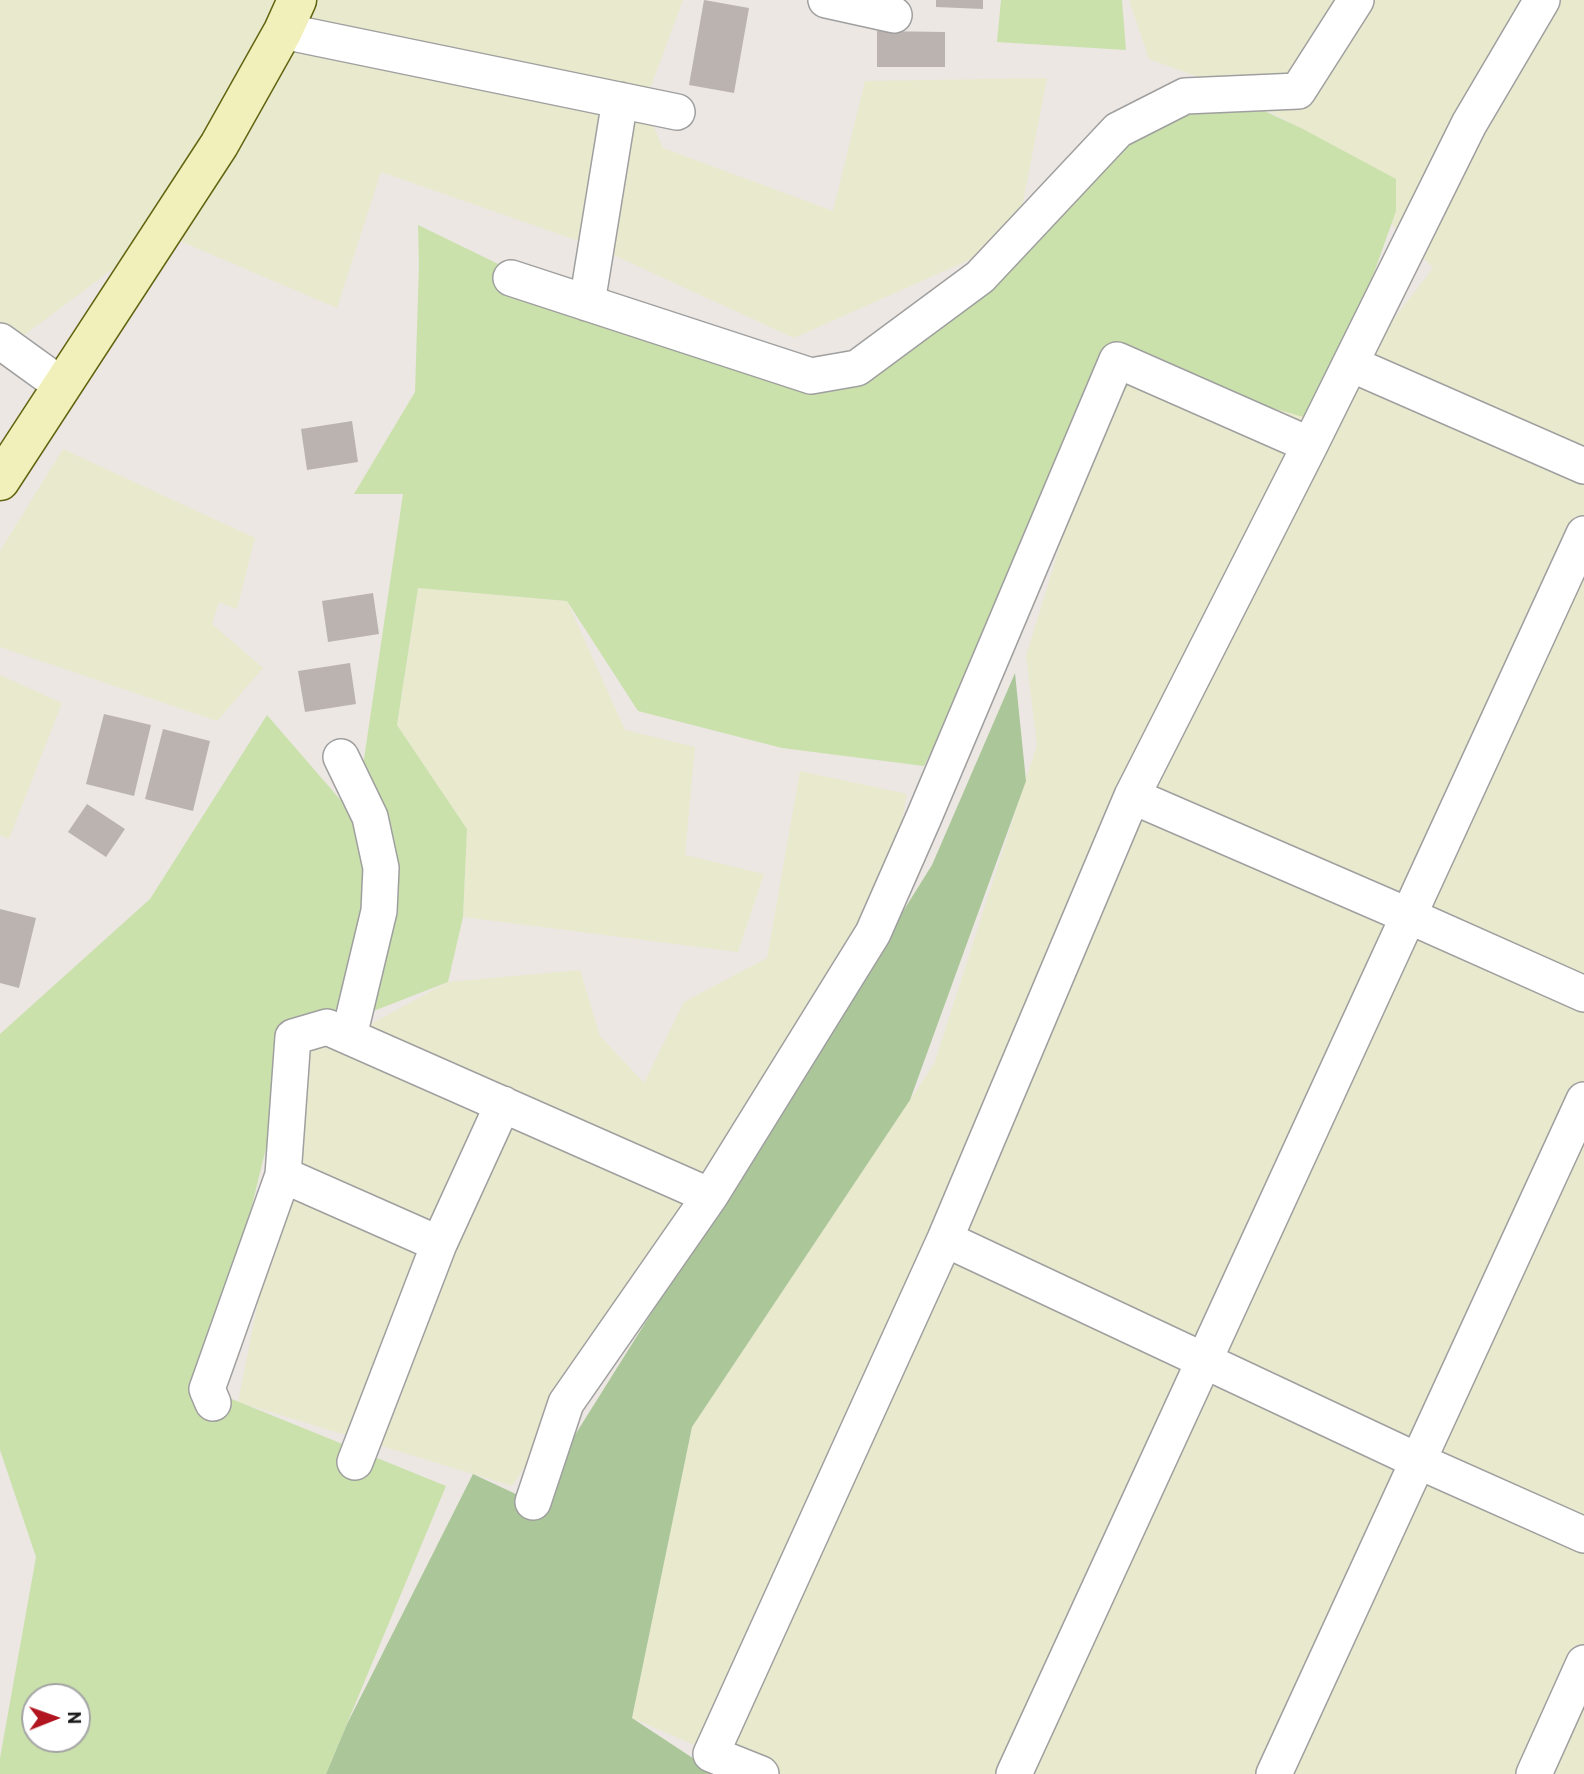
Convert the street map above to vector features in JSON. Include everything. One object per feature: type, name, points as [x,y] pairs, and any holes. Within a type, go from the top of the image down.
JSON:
[{"type":"street","points":[[826,0],[894,15]]},
{"type":"street","points":[[511,278],[811,376],[857,368],[980,277],[1118,130],[1185,96],[1298,91],[1356,0]]},
{"type":"street","points":[[761,1774],[711,1754],[945,1239],[1132,796],[1351,364],[1469,124],[1542,0]]},
{"type":"street","points":[[0,481],[219,145],[290,15],[620,100],[677,112]]},
{"type":"street","points":[[587,303],[620,100]]},
{"type":"street","points":[[0,341],[61,385]]},
{"type":"street","points":[[533,1502],[566,1403],[710,1196],[873,933],[1117,360],[1310,445]]},
{"type":"street","points":[[1351,364],[1584,466]]},
{"type":"street","points":[[1014,1774],[1584,534]]},
{"type":"street","points":[[341,757],[370,817],[382,868],[379,911],[349,1037]]},
{"type":"street","points":[[1132,796],[1584,994]]},
{"type":"street","points":[[213,1402],[207,1389],[283,1175],[293,1037],[327,1027],[710,1196]]},
{"type":"street","points":[[1274,1774],[1584,1100]]},
{"type":"street","points":[[355,1462],[439,1244],[503,1104]]},
{"type":"street","points":[[283,1175],[439,1244]]},
{"type":"street","points":[[945,1239],[1418,1461],[1584,1535]]},
{"type":"street","points":[[1534,1774],[1584,1663]]},
{"type":"green space","points":[[0,0],[683,0],[644,105],[663,148],[833,211],[865,81],[1047,78],[1016,239],[794,338],[596,247],[381,172],[337,308],[161,233],[19,339],[0,324]]},
{"type":"green space","points":[[1001,0],[1122,0],[1126,50],[997,42]]},
{"type":"green space","points":[[1129,0],[1584,0],[1584,1774],[761,1774],[632,1718],[692,1427],[934,1064],[1037,745],[1026,656],[1117,360],[1335,395],[1433,268],[1301,128],[1215,83],[1149,59]]},
{"type":"green space","points":[[1228,94],[1301,128],[1396,179],[1396,211],[1321,422],[1137,369],[1040,541],[924,766],[782,748],[638,711],[567,601],[418,588],[397,725],[467,829],[463,917],[448,982],[353,1019],[293,1038],[207,1389],[446,1486],[326,1774],[0,1774],[0,1758],[36,1557],[0,1450],[0,1034],[150,899],[267,715],[357,819],[403,494],[354,494],[415,392],[418,225],[560,294],[793,371],[857,368],[1118,130]]},
{"type":"green space","points":[[63,449],[255,538],[237,609],[219,602],[212,624],[263,668],[217,721],[0,647],[0,551]]},
{"type":"green space","points":[[418,588],[567,601],[625,730],[695,747],[685,855],[764,874],[738,952],[463,917],[467,829],[397,725]]},
{"type":"green space","points":[[1015,673],[1026,781],[910,1100],[692,1427],[632,1718],[717,1774],[326,1774],[347,1724],[473,1474],[533,1502],[932,865]]},
{"type":"green space","points":[[0,675],[62,703],[9,839],[0,835]]},
{"type":"green space","points":[[800,771],[907,794],[887,900],[796,1056],[512,1486],[238,1402],[283,1175],[293,1037],[349,1036],[448,982],[580,970],[600,1036],[644,1083],[684,1002],[767,958]]},
{"type":"building","points":[[704,0],[749,8],[734,93],[689,85]]},
{"type":"building","points":[[936,0],[983,0],[983,9],[936,7]]},
{"type":"building","points":[[877,31],[945,32],[945,67],[877,67]]},
{"type":"building","points":[[352,421],[358,462],[307,470],[301,429]]},
{"type":"building","points":[[373,593],[379,634],[328,642],[322,601]]},
{"type":"building","points":[[350,663],[356,704],[305,712],[298,671]]},
{"type":"building","points":[[104,714],[151,725],[134,796],[86,784]]},
{"type":"building","points":[[163,729],[210,741],[193,811],[145,799]]},
{"type":"building","points":[[87,804],[125,829],[106,857],[68,832]]},
{"type":"building","points":[[0,909],[36,918],[19,988],[0,983]]}]
